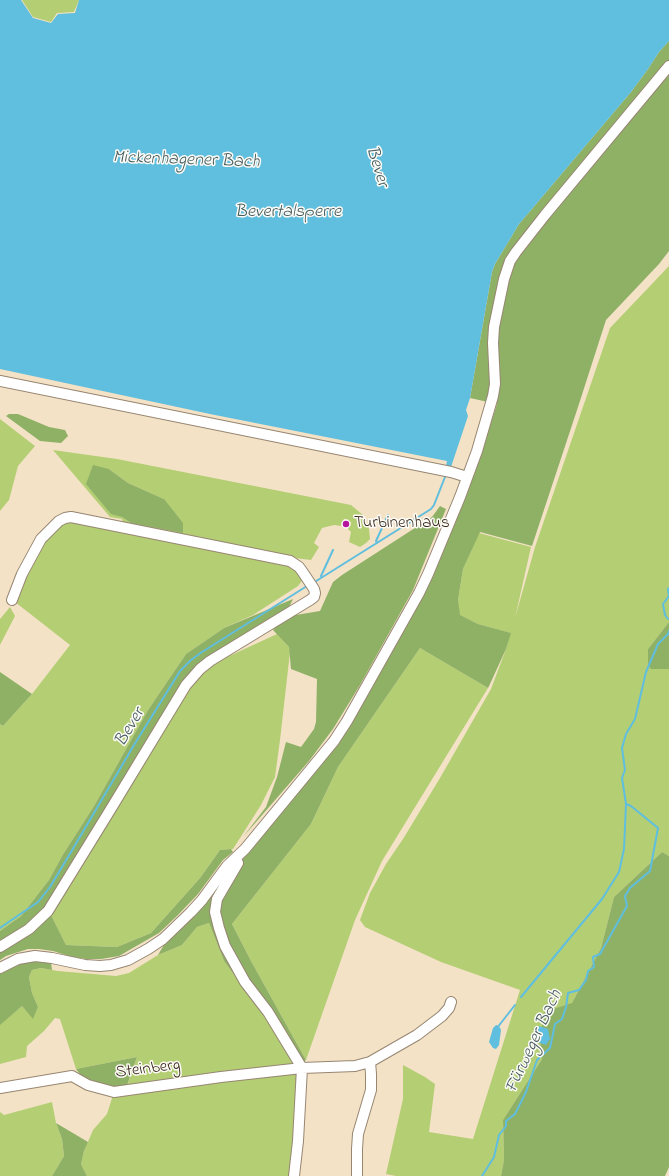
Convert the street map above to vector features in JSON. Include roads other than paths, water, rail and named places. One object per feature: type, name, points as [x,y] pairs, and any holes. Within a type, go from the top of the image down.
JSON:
[{"type":"street","points":[[0,968],[18,959],[35,956],[92,966],[111,965],[128,960],[163,939],[181,923],[202,900],[227,866],[245,849],[334,741],[343,728],[420,592],[467,477],[487,421],[494,396],[496,384],[493,343],[494,327],[504,279],[510,261],[545,215],[669,66]]},
{"type":"street","points":[[0,381],[467,477]]},
{"type":"street","points":[[0,947],[29,928],[48,911],[174,703],[200,669],[210,661],[310,600],[314,594],[314,589],[299,567],[290,561],[102,522],[71,517],[59,521],[41,539],[22,574],[12,600]]},
{"type":"street","points":[[236,858],[238,863],[216,899],[215,912],[225,946],[246,984],[268,1012],[302,1068],[294,1176]]},
{"type":"street","name":"Steinberg","points":[[0,1088],[72,1076],[88,1084],[114,1092],[221,1077],[302,1068],[355,1066],[370,1062],[417,1035],[442,1016],[452,1002]]},
{"type":"street","points":[[357,1176],[358,1134],[371,1090],[370,1062]]},
{"type":"water","name":"Bevertalsperre","points":[[0,0],[21,0],[33,18],[51,23],[58,14],[75,13],[79,0],[669,0],[669,41],[659,52],[631,92],[519,224],[495,264],[492,272],[470,398],[466,410],[468,416],[451,467],[446,466],[447,461],[210,414],[0,369]]},
{"type":"water","points":[[496,1025],[499,1026],[501,1030],[499,1045],[496,1049],[493,1048],[489,1042],[493,1028]]},
{"type":"water","points":[[539,1026],[548,1029],[550,1039],[546,1045],[534,1041],[533,1035]]},
{"type":"waterway","name":"Bever","points":[[313,583],[431,509],[445,477]]},
{"type":"waterway","points":[[377,543],[376,541],[388,515]]},
{"type":"waterway","name":"Bever","points":[[321,576],[333,550]]},
{"type":"waterway","name":"Bever","points":[[0,928],[38,902],[50,887],[134,745],[180,671],[202,652],[307,586]]},
{"type":"waterway","name":"Fürweger Bach","points":[[669,588],[669,596]]},
{"type":"waterway","name":"Fürweger Bach","points":[[668,619],[665,615],[663,604],[669,596]]},
{"type":"waterway","name":"Fürweger Bach","points":[[482,1176],[494,1157],[499,1135],[506,1126],[506,1121],[515,1114],[526,1092],[537,1060],[550,1048],[555,1024],[562,1019],[568,993],[579,990],[586,980],[588,971],[594,967],[593,957],[600,954],[627,906],[625,896],[630,888],[650,871],[658,828],[631,806],[626,804],[622,778],[625,770],[622,748],[626,734],[635,719],[646,672],[658,644],[669,631]]},
{"type":"waterway","points":[[521,997],[602,899],[619,872],[624,849],[626,804]]},
{"type":"waterway","points":[[497,1028],[515,1005]]},
{"type":"place","name":"Turbinenhaus","points":[[346,524]]},
{"type":"water label","name":"Mickenhagener Bach","points":[[186,161]]}]
